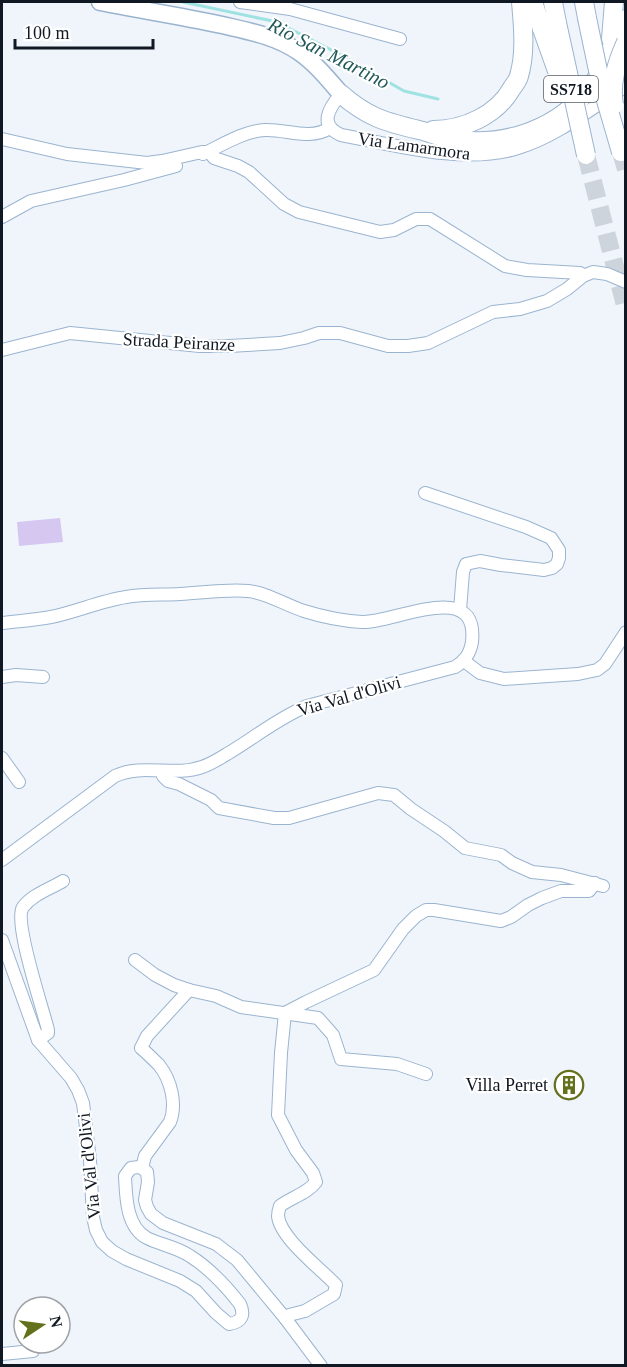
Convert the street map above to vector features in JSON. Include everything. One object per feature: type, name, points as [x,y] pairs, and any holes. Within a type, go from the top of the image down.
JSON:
[{"type":"highway","points":[[420,130],[438,130],[483,118],[507,98],[519,77],[524,48],[520,2]]},
{"type":"highway","points":[[533,2],[549,26]]},
{"type":"highway","name":"SS718","points":[[553,2],[549,26],[585,155]]},
{"type":"highway","points":[[610,52],[614,2]]},
{"type":"highway","name":"SS718","points":[[585,10],[600,80],[623,151]]},
{"type":"highway","points":[[341,94],[364,112],[402,127],[448,138],[483,141],[514,137],[540,128],[582,98],[594,82],[626,19]]},
{"type":"highway","points":[[623,151],[612,88],[617,65],[626,42]]},
{"type":"main road","points":[[100,2],[203,20],[273,38],[300,52],[341,94]]},
{"type":"street","points":[[240,2],[290,9],[400,39]]},
{"type":"street","name":"Via Lamarmora","points":[[2,217],[31,201],[124,180],[185,163],[232,140],[266,129],[313,134],[323,133],[330,129],[341,135],[428,151],[466,156],[496,153],[538,140],[626,86]]},
{"type":"street","points":[[330,129],[328,112],[341,94]]},
{"type":"street","name":"Via Lamarmora","points":[[2,139],[67,154],[147,163],[209,152]]},
{"type":"street","points":[[209,152],[214,159],[249,172],[284,204],[299,212],[380,232],[394,230],[416,219],[430,219],[505,266],[528,270],[580,273],[583,276],[600,272],[626,282]]},
{"type":"street","name":"Strada Peiranze","points":[[2,350],[70,333],[200,346],[280,343],[320,333],[340,333],[388,346],[408,346],[428,343],[493,312],[520,309],[547,301],[583,276]]},
{"type":"street","points":[[425,493],[526,526],[551,538],[559,550],[557,564],[544,570],[501,566],[480,561],[466,564],[463,572],[460,610]]},
{"type":"street","points":[[2,623],[50,617],[128,596],[220,591],[259,592],[305,611],[364,622],[383,620],[440,606],[452,607],[465,613],[472,632],[471,646],[464,661],[480,673],[504,679],[578,674],[597,670],[605,663],[626,632]]},
{"type":"street","name":"Via Val d'Olivi","points":[[2,860],[115,776],[129,771],[189,771],[206,766],[290,713],[307,706],[448,670],[464,661]]},
{"type":"street","points":[[2,677],[16,675],[44,677]]},
{"type":"street","points":[[2,758],[19,782]]},
{"type":"street","points":[[162,771],[168,781],[211,800],[219,808],[274,818],[289,818],[378,793],[394,795],[465,848],[501,855],[532,872],[561,875],[599,885],[589,891],[561,891],[542,898],[501,921],[426,910],[403,929],[374,970],[285,1013]]},
{"type":"street","points":[[38,1040],[48,1033],[48,1030],[30,968],[20,914],[22,907],[63,881]]},
{"type":"street","name":"Via Val d'Olivi","points":[[2,940],[38,1040],[71,1078],[83,1103],[90,1160],[93,1218],[102,1242],[112,1251],[180,1281],[196,1291],[226,1322],[236,1323],[243,1315],[243,1310],[219,1280],[191,1256],[148,1238],[133,1223],[127,1200],[125,1176],[131,1168],[142,1168]]},
{"type":"street","points":[[135,960],[155,975],[174,985],[216,996],[241,1007],[318,1018],[333,1035],[341,1059],[397,1064],[426,1074]]},
{"type":"street","points":[[189,990],[147,1036],[141,1048],[159,1065],[173,1098],[173,1116],[145,1156],[142,1168],[147,1172],[148,1177],[145,1200],[147,1207],[151,1214],[163,1223],[216,1244],[237,1260],[321,1365]]},
{"type":"street","points":[[285,1013],[278,1115],[296,1150],[313,1173],[316,1182],[312,1187],[280,1206],[278,1216],[281,1226],[296,1246],[336,1285],[334,1294],[305,1311],[285,1318]]},
{"type":"shaded area","points":[[60,518],[63,542],[19,546],[17,522]]},
{"type":"waterway","name":"Rio San Martino","points":[[183,2],[277,22],[404,91],[438,99]]},
{"type":"tunnel","points":[[621,152],[626,169]]},
{"type":"tunnel","points":[[586,155],[626,309]]},
{"type":"place","name":"Villa Perret","points":[[569,1085]]}]
